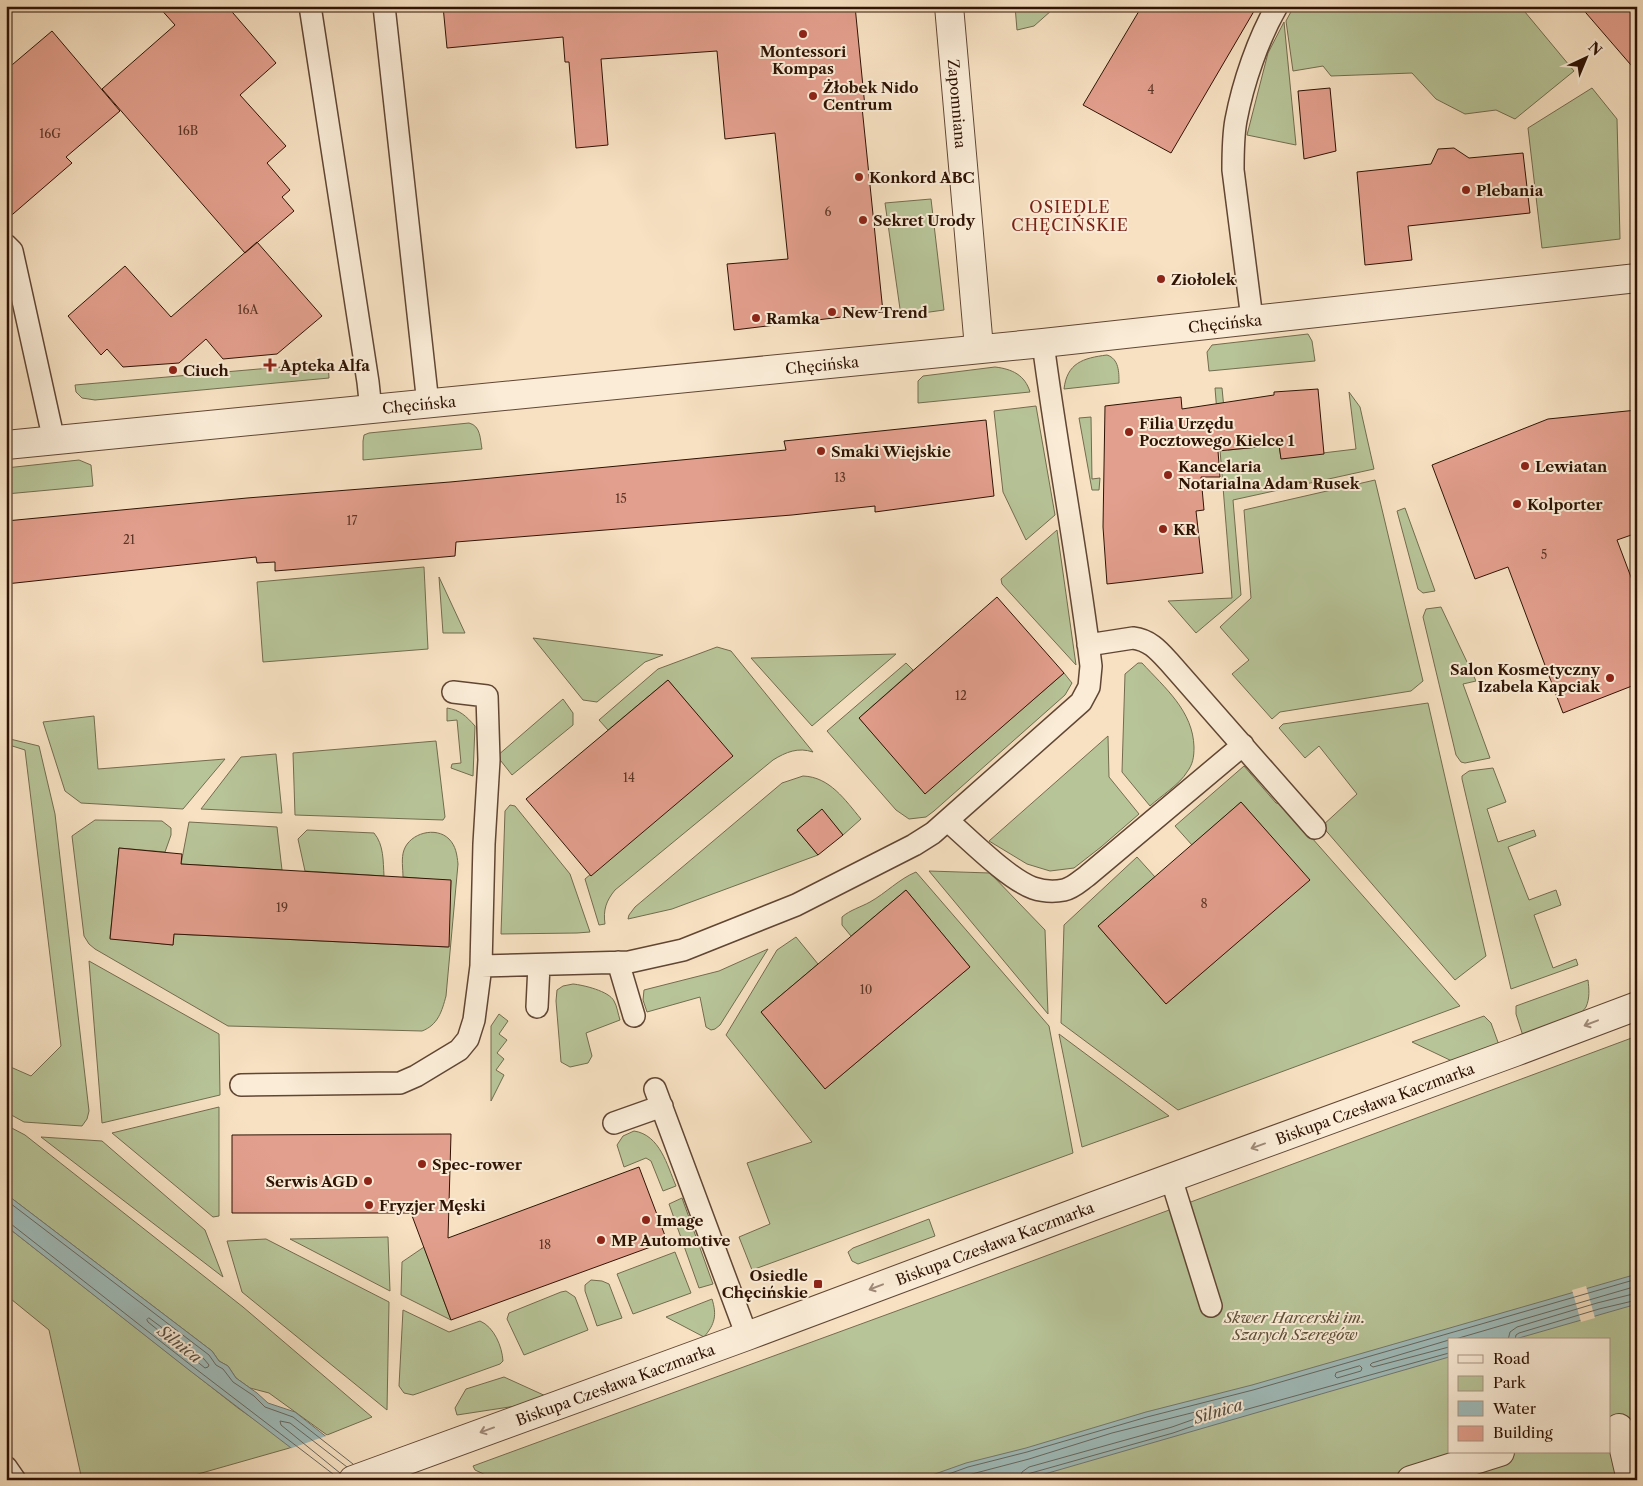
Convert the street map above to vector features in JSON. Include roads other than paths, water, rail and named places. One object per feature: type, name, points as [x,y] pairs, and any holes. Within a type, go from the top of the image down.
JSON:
[{"type":"street","name":"Zapomniana","points":[[949,6],[979,348]]},
{"type":"street","name":"Chęcińska","points":[[6,445],[1043,343],[1637,278]]},
{"type":"street","name":"Biskupa Czesława Kaczmarka","points":[[353,1480],[1637,1006]]},
{"type":"street","points":[[1622,1427],[1631,1480]]},
{"type":"street","points":[[1411,1480],[1494,1454]]},
{"type":"lane","points":[[310,6],[371,410]]},
{"type":"lane","points":[[384,6],[428,404]]},
{"type":"lane","points":[[1252,319],[1233,170],[1233,150],[1236,121],[1244,88],[1264,29],[1277,6]]},
{"type":"lane","points":[[6,245],[12,251],[54,441]]},
{"type":"lane","points":[[480,966],[618,962],[648,958],[683,950],[796,906],[914,845],[948,821],[1081,702],[1089,688],[1091,666],[1043,343]]},
{"type":"lane","points":[[1088,645],[1133,638],[1152,644],[1316,828]]},
{"type":"lane","points":[[241,1085],[390,1083],[406,1081],[459,1050],[468,1039],[474,1020],[480,966],[489,760],[487,696],[453,692]]},
{"type":"lane","points":[[948,821],[1007,872],[1024,883],[1043,890],[1064,890],[1087,876],[1243,745]]},
{"type":"lane","points":[[618,962],[634,1016]]},
{"type":"lane","points":[[537,1007],[539,965]]},
{"type":"lane","points":[[614,1123],[658,1097],[747,1336]]},
{"type":"lane","points":[[1171,1178],[1211,1306]]},
{"type":"lane","points":[[6,1468],[15,1480]]},
{"type":"water","name":"Silnica","points":[[6,1194],[212,1351],[219,1361],[228,1366],[236,1378],[268,1403],[295,1412],[381,1480],[333,1480],[6,1226]]},
{"type":"water","name":"Silnica","points":[[1637,1274],[1637,1304],[1519,1338],[1448,1338],[1448,1357],[1024,1480],[918,1480],[966,1463],[1026,1448],[1146,1412],[1252,1385]]},
{"type":"place","name":"Montessori Kompas","points":[[803,34]]},
{"type":"place","name":"Żłobek Nido Centrum","points":[[813,96]]},
{"type":"place","name":"Konkord ABC","points":[[859,177]]},
{"type":"place","name":"Plebania","points":[[1466,190]]},
{"type":"place","name":"Sekret Urody","points":[[863,220]]},
{"type":"place","name":"Ziołolek","points":[[1161,279]]},
{"type":"place","name":"New Trend","points":[[832,312]]},
{"type":"place","name":"Ramka","points":[[756,318]]},
{"type":"place","name":"Apteka Alfa","points":[[270,365]]},
{"type":"place","name":"Ciuch","points":[[173,370]]},
{"type":"place","name":"Filia Urzędu Pocztowego Kielce 1","points":[[1129,432]]},
{"type":"place","name":"Smaki Wiejskie","points":[[821,451]]},
{"type":"place","name":"Lewiatan","points":[[1525,466]]},
{"type":"place","name":"Kancelaria Notarialna Adam Rusek","points":[[1168,475]]},
{"type":"place","name":"Kolporter","points":[[1517,504]]},
{"type":"place","name":"KR","points":[[1163,529]]},
{"type":"place","name":"Salon Kosmetyczny Izabela Kapciak","points":[[1610,678]]},
{"type":"place","name":"Spec-rower","points":[[422,1164]]},
{"type":"place","name":"Serwis AGD","points":[[368,1181]]},
{"type":"place","name":"Fryzjer Męski","points":[[369,1205]]},
{"type":"place","name":"Image","points":[[646,1220]]},
{"type":"place","name":"MP Automotive","points":[[601,1240]]},
{"type":"place","name":"Osiedle Chęcińskie","points":[[818,1284]]},
{"type":"district","name":"OSIEDLE CHĘCIŃSKIE","points":[[1070,216]]},
{"type":"park label","name":"Skwer Harcerski im. Szarych Szeregów","points":[[1295,1326]]}]
